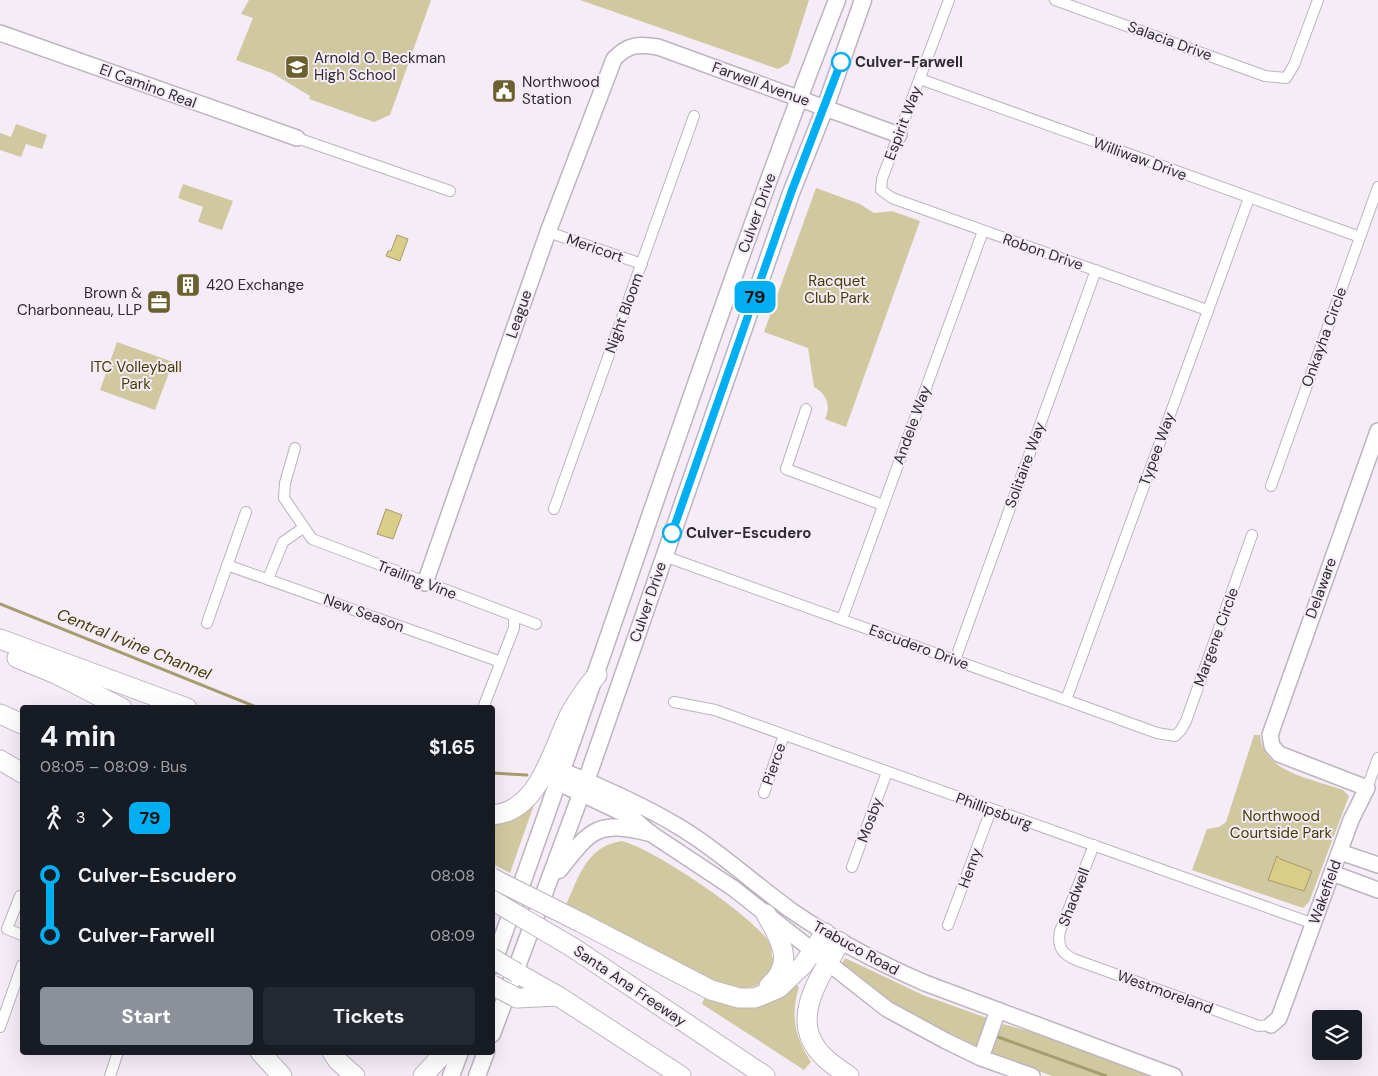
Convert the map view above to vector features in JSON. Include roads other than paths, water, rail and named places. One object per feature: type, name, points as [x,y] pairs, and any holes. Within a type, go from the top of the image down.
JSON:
[{"type":"highway","points":[[0,639],[179,705]]},
{"type":"highway","points":[[0,651],[56,674],[116,705]]},
{"type":"highway","points":[[495,814],[518,804],[536,787],[568,717],[582,692],[597,675]]},
{"type":"highway","points":[[0,714],[20,723]]},
{"type":"highway","points":[[0,760],[20,773]]},
{"type":"highway","points":[[495,880],[711,990],[739,998],[755,998],[779,988],[813,952],[833,937]]},
{"type":"highway","name":"Santa Ana Freeway","points":[[495,902],[572,947],[765,1076]]},
{"type":"highway","points":[[755,998],[778,978],[783,967],[782,945],[766,914]]},
{"type":"highway","points":[[833,937],[827,964],[809,999],[806,1012],[810,1036],[822,1056],[848,1076]]},
{"type":"highway","points":[[495,960],[681,1076]]},
{"type":"highway","points":[[495,987],[517,998],[552,994]]},
{"type":"highway","points":[[263,1055],[282,1076]]},
{"type":"highway","points":[[334,1055],[355,1076]]},
{"type":"highway","points":[[423,1076],[442,1055]]},
{"type":"main road","name":"Culver Drive","points":[[495,958],[597,675],[680,427],[799,99],[837,0]]},
{"type":"main road","name":"Culver Drive","points":[[495,1026],[550,882],[791,193],[825,108],[863,0]]},
{"type":"main road","points":[[550,882],[582,842],[602,828],[622,827],[650,833]]},
{"type":"main road","points":[[451,1076],[459,1055]]},
{"type":"main road","points":[[477,1076],[485,1055]]},
{"type":"street","name":"Espirit Way","points":[[882,190],[882,179],[948,0]]},
{"type":"street","name":"Salacia Drive","points":[[1056,0],[1265,76],[1286,78],[1294,65],[1318,0]]},
{"type":"street","name":"El Camino Real","points":[[0,33],[297,138]]},
{"type":"street","name":"Farwell Avenue","points":[[623,50],[638,44],[658,47],[899,135]]},
{"type":"street","name":"League","points":[[424,583],[548,232],[614,59],[623,50]]},
{"type":"street","name":"Williwaw Drive","points":[[920,79],[1360,237]]},
{"type":"street","name":"Night Bloom","points":[[554,509],[694,116]]},
{"type":"street","points":[[297,138],[450,191]]},
{"type":"street","name":"Onkayha Circle","points":[[1271,486],[1378,187]]},
{"type":"street","name":"Robon Drive","points":[[882,190],[892,198],[1207,310]]},
{"type":"street","name":"Typee Way","points":[[1066,700],[1249,198]]},
{"type":"street","name":"Andele Way","points":[[842,619],[983,231]]},
{"type":"street","name":"Mericort","points":[[548,232],[642,264]]},
{"type":"street","name":"Solitaire Way","points":[[954,660],[1096,270]]},
{"type":"street","points":[[806,409],[786,469],[883,505]]},
{"type":"street","name":"Delaware","points":[[1367,788],[1279,754],[1272,746],[1270,735],[1272,724],[1378,431]]},
{"type":"street","name":"Trailing Vine","points":[[296,448],[285,483],[284,498],[312,539],[536,624]]},
{"type":"street","points":[[207,623],[246,512]]},
{"type":"street","points":[[268,579],[283,542],[303,528]]},
{"type":"street","name":"Margene Circle","points":[[1175,736],[1186,721],[1252,535]]},
{"type":"street","name":"Escudero Drive","points":[[664,556],[1066,700],[1157,732],[1175,736]]},
{"type":"street","name":"New Season","points":[[227,566],[501,662]]},
{"type":"street","points":[[485,705],[514,628],[514,616]]},
{"type":"street","name":"Phillipsburg","points":[[674,702],[715,710],[1314,924]]},
{"type":"street","name":"Pierce","points":[[764,793],[784,734]]},
{"type":"street","name":"Wakefield","points":[[1271,1025],[1279,1018],[1351,820],[1367,788],[1378,758]]},
{"type":"street","name":"Mosby","points":[[852,867],[887,772]]},
{"type":"street","name":"Trabuco Road","points":[[561,777],[676,824],[833,937],[925,983],[1174,1076]]},
{"type":"street","name":"Trabuco Road","points":[[584,787],[633,818],[650,833],[696,862],[887,1009],[946,1042],[981,1058],[1032,1076]]},
{"type":"street","name":"Henry","points":[[948,925],[991,810]]},
{"type":"street","name":"Shadwell","points":[[1061,950],[1058,941],[1060,931],[1094,846]]},
{"type":"street","points":[[1340,852],[1378,865]]},
{"type":"street","points":[[1332,873],[1378,890]]},
{"type":"street","points":[[20,896],[8,929],[20,934]]},
{"type":"street","name":"Westmoreland","points":[[1061,950],[1067,956],[1076,960],[1259,1026],[1271,1025]]},
{"type":"street","points":[[0,1026],[20,971]]},
{"type":"street","points":[[981,1058],[998,1010]]},
{"type":"street","points":[[110,1076],[117,1055]]},
{"type":"waterway","name":"Central Irvine Channel","points":[[0,604],[252,705]]},
{"type":"waterway","name":"Central Irvine Channel","points":[[495,773],[527,775]]},
{"type":"waterway","name":"Central Irvine Channel","points":[[998,1037],[1106,1076]]},
{"type":"place","name":"Culver-Farwell","points":[[841,62]]},
{"type":"place","name":"Arnold O. Beckman High School","points":[[297,67]]},
{"type":"place","name":"Northwood Station","points":[[504,91]]},
{"type":"place","name":"420 Exchange","points":[[188,285]]},
{"type":"place","name":"Brown & Charbonneau, LLP","points":[[159,302]]},
{"type":"place","name":"Culver-Escudero","points":[[672,533]]},
{"type":"park label","name":"Racquet Club Park","points":[[837,290]]},
{"type":"park label","name":"ITC Volleyball Park","points":[[136,376]]},
{"type":"park label","name":"Northwood Courtside Park","points":[[1281,824]]}]
